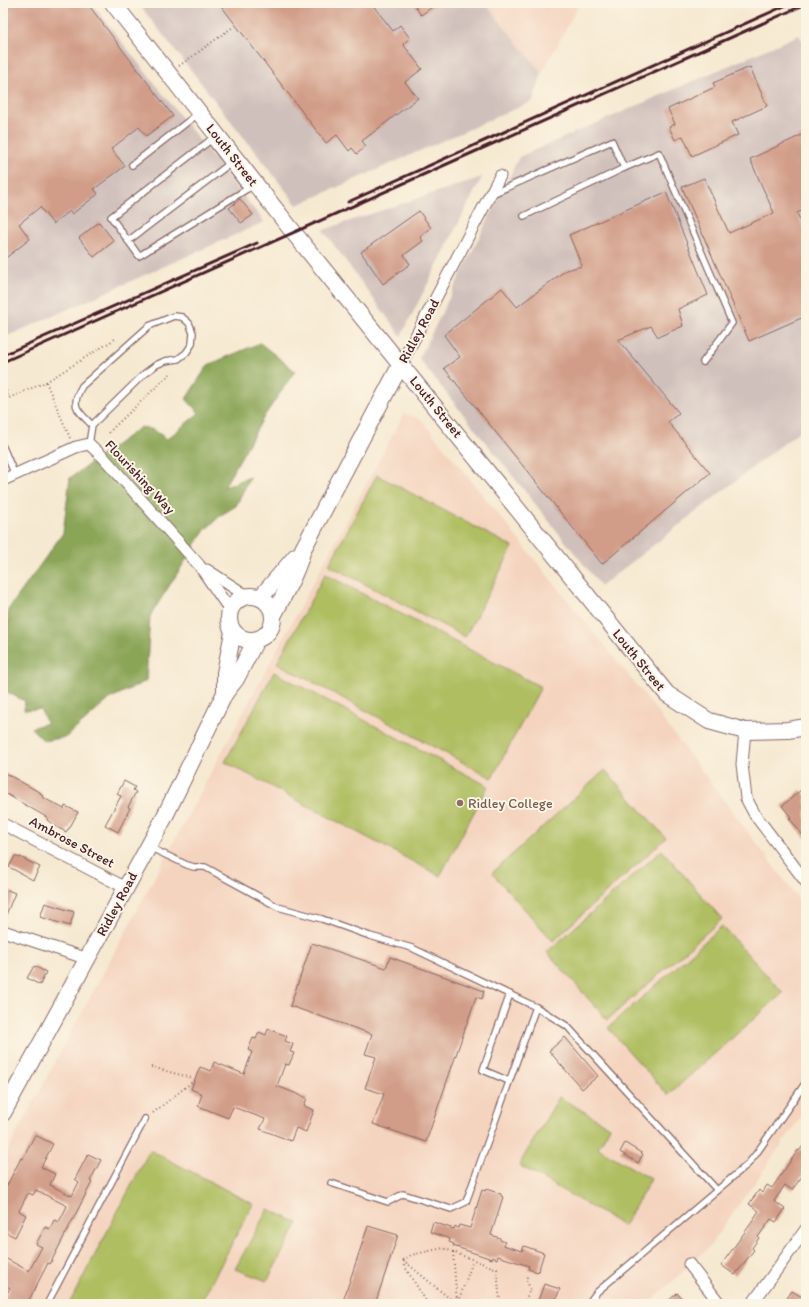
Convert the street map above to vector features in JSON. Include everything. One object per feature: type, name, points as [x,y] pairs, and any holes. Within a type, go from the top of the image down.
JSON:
[{"type":"street","name":"Louth Street","points":[[113,3],[200,113],[214,138],[251,186],[401,364],[667,694],[709,721],[745,731],[788,730],[806,727]]},
{"type":"street","name":"Ridley Road","points":[[274,614],[288,587],[300,560],[303,549],[500,176]]},
{"type":"street","name":"Flourishing Way","points":[[3,480],[76,448],[89,444],[104,458],[199,565],[230,610]]},
{"type":"street","name":"Ridley Road","points":[[254,597],[303,549]]},
{"type":"street","name":"Flourishing Way","points":[[199,565],[254,597]]},
{"type":"street","points":[[254,597],[267,601],[271,607],[274,614],[272,628],[261,638],[256,640],[246,640],[233,632],[230,625],[230,610],[234,603],[240,598],[254,597]]},
{"type":"street","name":"Ridley Road","points":[[225,693],[225,673],[233,632]]},
{"type":"street","name":"Ridley Road","points":[[5,1104],[88,959],[162,820],[225,693],[236,679],[256,640]]},
{"type":"street","points":[[745,731],[742,764],[746,798],[755,815],[806,882]]},
{"type":"street","name":"Ambrose Street","points":[[3,824],[126,888]]},
{"type":"street","points":[[3,931],[88,959]]},
{"type":"street","points":[[752,1304],[806,1229]]},
{"type":"street","points":[[689,1264],[720,1304]]},
{"type":"lane","points":[[132,165],[200,113]]},
{"type":"lane","points":[[214,138],[228,165],[251,186],[139,256],[111,218],[214,138]]},
{"type":"lane","points":[[490,195],[612,141],[624,168]]},
{"type":"lane","points":[[524,216],[624,168],[659,153],[732,322],[703,362]]},
{"type":"lane","points":[[128,240],[228,165]]},
{"type":"lane","points":[[89,444],[92,425],[150,370],[165,361],[178,359],[186,353],[192,344],[193,333],[189,323],[182,317],[174,316],[149,326],[82,386],[77,395],[76,404],[78,411],[92,425]]},
{"type":"lane","points":[[3,447],[15,475]]},
{"type":"lane","points":[[148,847],[187,865],[194,867],[205,867],[278,907],[322,919],[370,936],[412,948],[536,1006],[567,1026],[718,1190]]},
{"type":"lane","points":[[509,1081],[483,1070],[510,994]]},
{"type":"lane","points":[[331,1183],[388,1202],[404,1194],[451,1209],[466,1202],[536,1006]]},
{"type":"lane","points":[[588,1304],[597,1292],[743,1168],[756,1154],[806,1082]]},
{"type":"lane","points":[[47,1304],[145,1118]]},
{"type":"path","points":[[169,74],[233,27]]},
{"type":"path","points":[[3,391],[6,390],[9,398],[46,382],[115,339]]},
{"type":"path","points":[[109,433],[172,372]]},
{"type":"path","points":[[46,382],[70,438],[74,438]]},
{"type":"path","points":[[151,1067],[192,1078]]},
{"type":"path","points":[[153,1113],[192,1082]]},
{"type":"path","points":[[403,1260],[411,1255],[443,1248],[498,1269],[500,1304]]},
{"type":"path","points":[[453,1252],[459,1304]]},
{"type":"path","points":[[403,1260],[449,1298],[459,1304]]},
{"type":"path","points":[[403,1260],[405,1267],[428,1304]]},
{"type":"path","points":[[459,1304],[473,1260]]},
{"type":"path","points":[[524,1304],[530,1289],[527,1281],[527,1274]]},
{"type":"shaded area","points":[[3,3],[91,3],[264,222],[3,338]]},
{"type":"shaded area","points":[[138,3],[485,3],[542,73],[533,101],[297,205]]},
{"type":"shaded area","points":[[485,3],[580,3],[542,73]]},
{"type":"shaded area","points":[[799,35],[806,46],[806,426],[601,586],[419,359],[519,157]]},
{"type":"shaded area","points":[[482,177],[401,336],[323,230]]},
{"type":"shaded area","name":"Ridley College","points":[[404,414],[421,419],[646,697],[806,909],[806,1110],[709,1247],[648,1304],[3,1304],[3,1159]]},
{"type":"green space","points":[[260,343],[295,371],[265,415],[224,487],[250,477],[236,506],[221,515],[205,530],[150,616],[146,681],[111,698],[66,737],[44,741],[31,728],[47,723],[40,709],[24,710],[25,701],[3,690],[3,630],[8,624],[8,610],[63,533],[70,478],[141,427],[154,430],[167,439],[199,413],[186,399],[208,365]]},
{"type":"green space","points":[[377,475],[513,547],[465,637],[329,565]]},
{"type":"green space","points":[[325,574],[541,687],[492,778],[277,663]]},
{"type":"green space","points":[[274,672],[488,786],[440,876],[225,762]]},
{"type":"green space","points":[[605,770],[666,838],[553,941],[492,873]]},
{"type":"green space","points":[[662,850],[722,919],[607,1020],[547,952]]},
{"type":"green space","points":[[722,926],[783,993],[668,1095],[608,1028]]},
{"type":"green space","points":[[559,1097],[610,1127],[598,1148],[651,1179],[624,1226],[519,1165]]},
{"type":"green space","points":[[150,1150],[253,1204],[200,1304],[69,1304]]},
{"type":"green space","points":[[268,1209],[298,1223],[267,1281],[235,1269]]},
{"type":"building","points":[[13,3],[87,3],[173,116],[146,136],[139,127],[111,149],[125,166],[94,189],[98,194],[72,214],[70,211],[53,224],[40,207],[19,224],[30,239],[3,260],[3,11]]},
{"type":"building","points":[[219,3],[371,3],[393,31],[400,25],[410,38],[403,44],[422,69],[405,82],[418,98],[362,141],[366,146],[357,154],[352,148],[349,151],[337,135],[326,143]]},
{"type":"building","points":[[413,3],[438,3],[421,15]]},
{"type":"building","points":[[750,67],[767,106],[732,122],[738,135],[692,156],[683,136],[675,140],[669,127],[675,124],[668,109],[715,87],[713,83]]},
{"type":"building","points":[[806,133],[806,209],[797,213],[806,234],[806,316],[749,341],[682,187],[704,178],[729,233],[774,213],[750,159]]},
{"type":"building","points":[[666,192],[708,295],[678,309],[683,326],[658,337],[651,326],[618,340],[679,413],[668,422],[710,473],[602,564],[444,368],[460,357],[444,335],[502,288],[517,307],[566,270],[582,266],[569,235]]},
{"type":"building","points":[[240,199],[253,215],[241,223],[229,208]]},
{"type":"building","points":[[419,211],[431,228],[420,237],[423,241],[404,255],[410,264],[383,284],[361,252]]},
{"type":"building","points":[[99,222],[114,241],[94,257],[79,238]]},
{"type":"building","points":[[3,772],[41,793],[40,794],[43,796],[42,797],[64,809],[65,806],[78,812],[69,829],[66,832],[57,827],[47,820],[48,818],[3,792]]},
{"type":"building","points":[[124,781],[135,787],[133,790],[136,792],[118,832],[105,825],[121,796],[117,794]]},
{"type":"building","points":[[801,790],[806,796],[806,839],[789,818],[791,817],[782,806]]},
{"type":"building","points":[[15,856],[40,867],[33,880],[9,867]]},
{"type":"building","points":[[3,888],[15,893],[3,922]]},
{"type":"building","points":[[45,903],[74,912],[70,926],[40,917]]},
{"type":"building","points":[[312,943],[386,968],[390,957],[484,991],[482,999],[476,997],[426,1142],[373,1124],[384,1094],[365,1088],[376,1057],[365,1054],[372,1034],[290,1006]]},
{"type":"building","points":[[34,966],[46,972],[40,985],[27,978]]},
{"type":"building","points":[[268,1029],[287,1036],[285,1041],[293,1044],[290,1052],[294,1053],[289,1065],[285,1064],[277,1086],[307,1098],[304,1106],[314,1110],[306,1132],[296,1128],[291,1141],[260,1129],[265,1119],[233,1107],[228,1118],[198,1106],[202,1094],[191,1089],[200,1067],[211,1071],[214,1062],[244,1074],[252,1052],[248,1050],[253,1038],[256,1039],[259,1032],[266,1035]]},
{"type":"building","points":[[565,1037],[598,1076],[582,1089],[549,1051]]},
{"type":"building","points":[[35,1135],[53,1144],[41,1167],[55,1174],[50,1185],[72,1196],[79,1182],[75,1179],[88,1154],[101,1160],[90,1181],[92,1182],[50,1264],[48,1263],[27,1304],[3,1304],[3,1300],[10,1288],[3,1284],[3,1257],[29,1271],[42,1247],[36,1244],[45,1227],[50,1229],[54,1220],[59,1222],[67,1206],[36,1190],[33,1195],[28,1193],[19,1211],[26,1215],[15,1237],[3,1231],[3,1193]]},
{"type":"building","points":[[806,1142],[806,1171],[792,1190],[785,1185],[774,1201],[785,1209],[776,1222],[771,1219],[758,1237],[759,1238],[752,1248],[754,1250],[735,1275],[721,1265],[759,1211],[749,1204],[759,1190],[762,1193],[767,1185],[772,1188],[798,1150],[799,1151]]},
{"type":"building","points":[[625,1143],[643,1154],[638,1163],[620,1152]]},
{"type":"building","points":[[486,1189],[501,1194],[503,1197],[491,1235],[500,1238],[500,1240],[505,1242],[503,1245],[522,1251],[524,1246],[544,1253],[538,1272],[528,1269],[529,1266],[498,1256],[497,1259],[493,1257],[492,1259],[453,1246],[454,1244],[449,1242],[450,1239],[430,1232],[433,1222],[454,1229],[455,1226],[458,1228],[459,1225],[470,1228],[482,1190],[485,1191]]},
{"type":"building","points":[[368,1226],[398,1235],[375,1304],[342,1304]]},
{"type":"building","points":[[544,1284],[560,1289],[554,1304],[537,1304]]},
{"type":"building","points":[[792,1291],[802,1297],[797,1304],[783,1304]]},
{"type":"building","points":[[677,1293],[686,1304],[665,1304]]},
{"type":"railway","points":[[348,202],[791,3]]},
{"type":"railway","points":[[3,362],[806,4]]},
{"type":"railway","points":[[3,355],[257,243]]},
{"type":"place","name":"Ridley College","points":[[460,803]]}]
